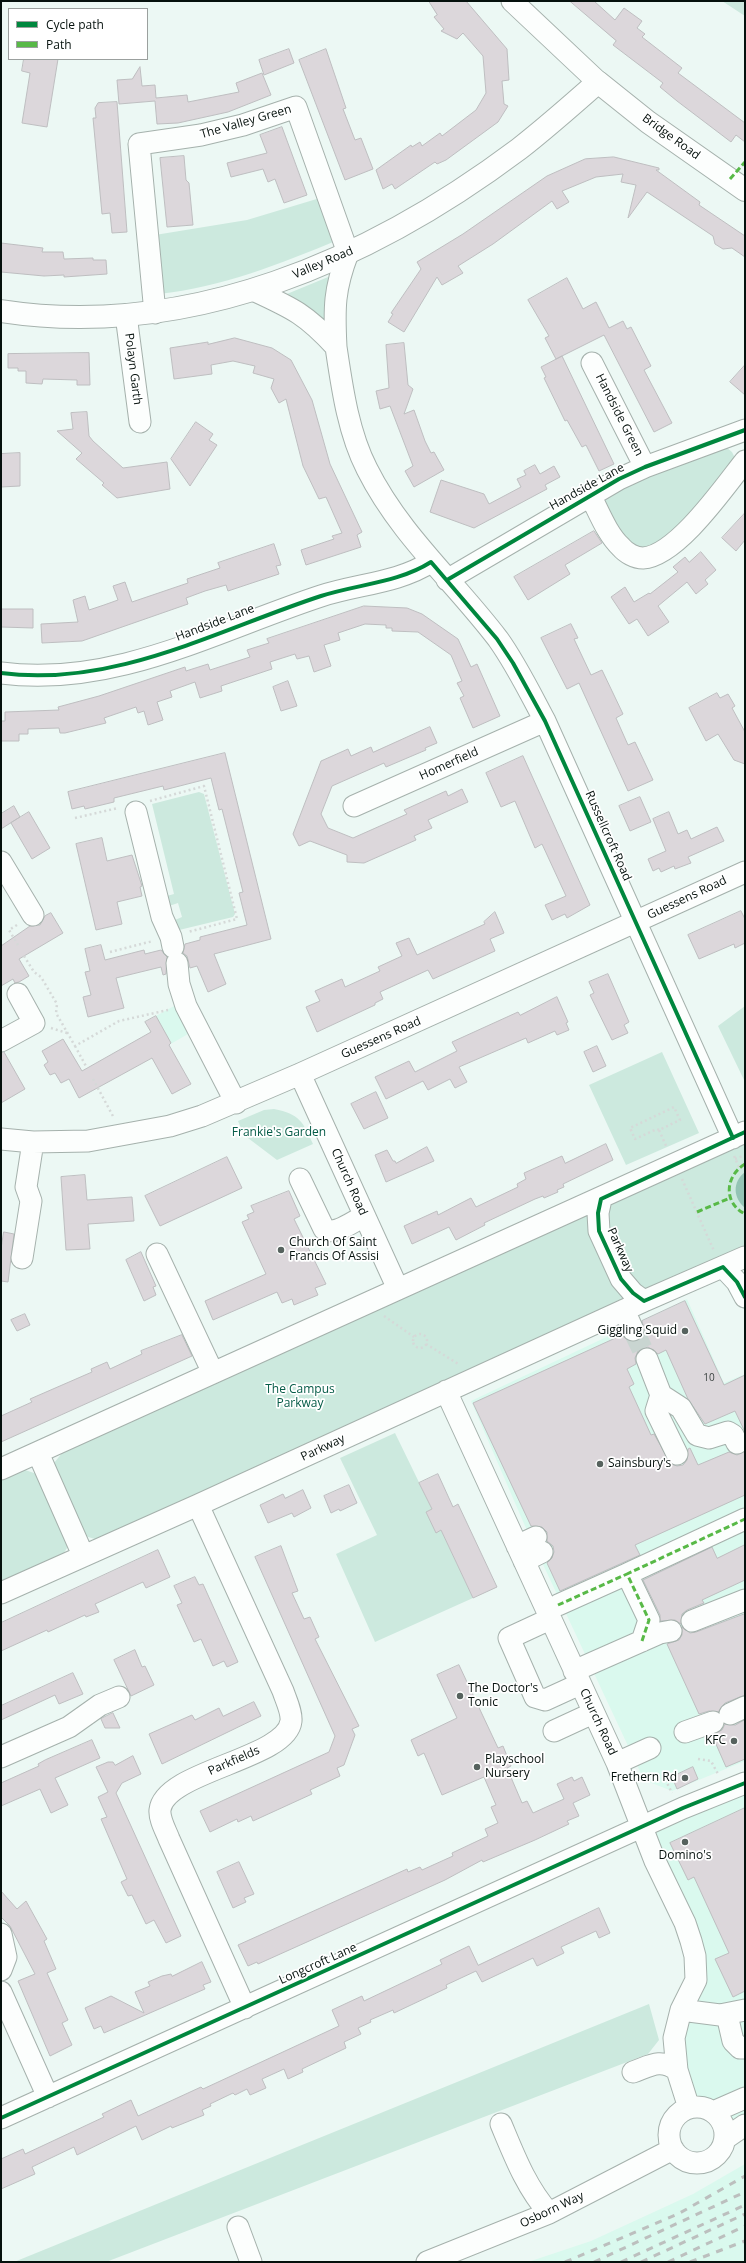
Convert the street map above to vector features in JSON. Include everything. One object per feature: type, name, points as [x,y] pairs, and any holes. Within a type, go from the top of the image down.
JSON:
[{"type":"main road","name":"Bridge Road","points":[[598,82],[648,122],[745,190]]},
{"type":"main road","name":"Valley Road","points":[[1,311],[94,317],[126,316],[156,313],[206,304],[253,290],[348,253],[418,216],[472,182],[520,148],[598,82]]},
{"type":"street","points":[[512,1],[598,82]]},
{"type":"street","name":"The Valley Green","points":[[156,313],[139,144],[201,135],[242,125],[296,107],[348,253]]},
{"type":"street","name":"Russellcroft Road","points":[[348,253],[338,280],[335,297],[336,347],[344,398],[355,438],[366,468],[384,500],[431,562],[498,639],[513,663],[544,721],[636,922],[739,1135]]},
{"type":"street","points":[[253,290],[293,308],[320,329],[336,347]]},
{"type":"street","name":"Polayn Garth","points":[[126,316],[140,422]]},
{"type":"street","name":"Handside Green","points":[[592,363],[645,467]]},
{"type":"street","points":[[590,495],[614,540],[632,555],[642,558],[665,549],[707,510],[745,461],[740,433]]},
{"type":"street","name":"Handside Lane","points":[[447,580],[590,495],[645,467],[740,433]]},
{"type":"street","name":"Handside Lane","points":[[1,673],[19,676],[63,676],[102,670],[151,659],[255,619],[322,596],[403,576],[431,562]]},
{"type":"street","name":"Homerfield","points":[[354,806],[544,721]]},
{"type":"street","points":[[134,807],[162,917],[173,949],[179,984],[186,1006],[236,1103]]},
{"type":"street","points":[[1,862],[33,915]]},
{"type":"street","name":"Guessens Road","points":[[1,1139],[33,1142],[88,1141],[124,1136],[170,1126],[236,1103],[745,872]]},
{"type":"street","points":[[1,1041],[34,1022],[18,994]]},
{"type":"street","name":"Church Road","points":[[300,1074],[398,1289]]},
{"type":"street","points":[[1,1469],[398,1289],[601,1199],[739,1135]]},
{"type":"street","points":[[22,1258],[31,1201],[26,1187],[33,1142]]},
{"type":"street","points":[[300,1179],[324,1229],[333,1231],[364,1216]]},
{"type":"street","name":"Parkway","points":[[601,1199],[598,1213],[599,1231],[621,1279],[633,1293],[644,1301]]},
{"type":"street","points":[[157,1254],[213,1374]]},
{"type":"street","name":"Parkway","points":[[1,1593],[83,1555],[198,1505],[624,1310],[745,1257]]},
{"type":"street","points":[[723,1267],[737,1282],[745,1297]]},
{"type":"street","points":[[624,1310],[633,1330]]},
{"type":"street","points":[[647,1359],[661,1395],[681,1408],[697,1435],[709,1438],[728,1432],[733,1435],[737,1443]]},
{"type":"street","name":"Church Road","points":[[446,1391],[530,1549],[528,1589],[554,1612],[577,1677],[617,1763],[655,1861],[685,1923],[695,1956],[696,1980],[681,2010],[674,2038],[677,2070],[689,2108]]},
{"type":"street","points":[[661,1395],[656,1411],[677,1454]]},
{"type":"street","points":[[38,1453],[83,1555]]},
{"type":"street","name":"Parkfields","points":[[198,1505],[283,1691],[291,1720],[288,1731],[261,1749],[193,1779],[164,1798],[160,1811],[169,1840],[245,2008]]},
{"type":"street","points":[[671,1631],[660,1633],[642,1641],[577,1677],[545,1700],[535,1697],[508,1638],[627,1574],[745,1519]]},
{"type":"street","points":[[627,1574],[649,1620],[642,1641]]},
{"type":"street","points":[[692,1622],[745,1600]]},
{"type":"street","points":[[1,1757],[69,1727],[100,1704],[119,1697]]},
{"type":"street","points":[[554,1731],[594,1713]]},
{"type":"street","points":[[685,1732],[729,1714]]},
{"type":"street","points":[[617,1763],[650,1748]]},
{"type":"street","name":"Longcroft Lane","points":[[1,2118],[643,1828],[684,1808],[745,1783]]},
{"type":"street","points":[[1,1934],[6,1957],[1,1970]]},
{"type":"street","points":[[1,1992],[48,2097]]},
{"type":"street","points":[[681,2010],[736,2012],[733,2041],[740,2048],[745,2048]]},
{"type":"street","points":[[633,2072],[656,2063],[668,2064],[677,2070]]},
{"type":"street","points":[[713,2112],[745,2098]]},
{"type":"street","points":[[726,2138],[722,2122],[713,2112],[705,2108],[689,2108],[675,2118],[671,2125],[670,2142],[673,2149],[686,2161],[703,2163],[718,2154],[726,2138],[745,2125]]},
{"type":"street","points":[[501,2124],[536,2198],[549,2213]]},
{"type":"street","name":"Osborn Way","points":[[427,2262],[549,2213],[673,2149]]},
{"type":"street","points":[[238,2227],[251,2262]]},
{"type":"path","points":[[75,818],[134,807],[204,786],[237,918],[173,949],[110,952]]},
{"type":"path","points":[[18,945],[9,930],[33,915]]},
{"type":"path","points":[[24,956],[34,972],[41,977],[57,1004],[56,1013],[87,1068]]},
{"type":"path","points":[[75,1046],[119,1021],[186,1006]]},
{"type":"path","points":[[93,1079],[124,1136]]},
{"type":"path","points":[[735,1159],[745,1154]]},
{"type":"path","points":[[379,1313],[414,1337]]},
{"type":"path","points":[[416,1334],[424,1334],[428,1341],[424,1347],[416,1347],[414,1344],[414,1337],[416,1334]]},
{"type":"path","points":[[426,1344],[478,1377]]},
{"type":"path","points":[[698,1759],[711,1761],[719,1776]]},
{"type":"path","points":[[663,1776],[672,1793]]},
{"type":"shaded area","points":[[174,1006],[188,1034],[162,1049],[145,1022]]},
{"type":"shaded area","points":[[745,1172],[745,1208],[738,1200],[736,1195],[736,1185],[738,1180]]},
{"type":"shaded area","points":[[687,1299],[724,1383],[745,1374],[745,1761],[672,1791],[644,1780],[525,1526],[471,1401]]},
{"type":"shaded area","points":[[745,1783],[745,2131],[725,2129],[713,2112],[689,2108],[677,2070],[696,1980],[643,1828]]},
{"type":"shaded area","points":[[745,2164],[745,2262],[528,2262],[591,2241],[693,2194]]},
{"type":"green space","points":[[722,1],[745,1],[745,16]]},
{"type":"green space","points":[[320,198],[338,240],[272,266],[228,280],[182,291],[159,294],[155,235],[247,220]]},
{"type":"green space","points":[[333,275],[325,323],[282,296]]},
{"type":"green space","points":[[726,447],[732,452],[736,460],[730,474],[652,552],[627,548],[601,506],[604,496],[611,490]]},
{"type":"green space","points":[[199,792],[204,794],[235,914],[233,917],[175,931],[175,920],[182,917],[178,903],[166,907],[163,897],[174,894],[152,804]]},
{"type":"green space","points":[[745,1006],[745,1082],[718,1026]]},
{"type":"green space","points":[[662,1052],[699,1133],[626,1165],[589,1085]]},
{"type":"green space","name":"Frankie's Garden","points":[[274,1109],[290,1113],[300,1120],[313,1144],[277,1160],[244,1135],[238,1121],[264,1110]]},
{"type":"green space","points":[[745,1140],[745,1248],[657,1288],[645,1289],[635,1285],[605,1227],[610,1203]]},
{"type":"green space","name":"The Campus Parkway","points":[[586,1211],[629,1300],[99,1540],[88,1537],[80,1530],[54,1463],[66,1448]]},
{"type":"green space","points":[[395,1433],[432,1509],[426,1512],[436,1532],[441,1530],[473,1598],[375,1642],[336,1554],[377,1535],[340,1458]]},
{"type":"green space","points":[[22,1469],[37,1474],[68,1540],[67,1548],[62,1556],[1,1586],[1,1476]]},
{"type":"green space","points":[[649,2004],[659,2040],[648,2054],[106,2262],[14,2262]]},
{"type":"building","points":[[429,1],[466,1],[507,49],[509,80],[502,81],[504,104],[508,106],[498,122],[446,160],[437,164],[435,162],[395,189],[392,184],[383,189],[376,170],[411,145],[412,147],[420,142],[422,146],[440,133],[442,136],[476,110],[486,93],[483,56],[463,33],[457,39],[441,31],[444,29],[434,17],[437,15]]},
{"type":"building","points":[[570,1],[594,1],[615,20],[624,8],[642,21],[637,28],[645,34],[642,37],[682,68],[678,73],[745,123],[745,142],[736,135],[731,142],[677,101],[660,87],[663,83],[613,45],[616,41]]},
{"type":"building","points":[[289,49],[294,63],[264,75],[259,60]]},
{"type":"building","points":[[326,49],[346,108],[343,109],[355,140],[361,138],[373,169],[345,180],[299,60]]},
{"type":"building","points":[[24,60],[58,60],[47,127],[22,123],[30,73],[22,71]]},
{"type":"building","points":[[140,67],[142,86],[155,85],[156,98],[187,95],[188,102],[239,92],[236,83],[262,73],[271,95],[228,112],[178,123],[157,124],[155,101],[119,104],[117,80],[132,79]]},
{"type":"building","points":[[117,102],[127,232],[112,233],[110,213],[102,214],[93,118],[96,118],[95,108],[98,103]]},
{"type":"building","points":[[282,127],[307,195],[284,203],[275,179],[268,182],[263,169],[231,177],[227,163],[267,153],[260,135]]},
{"type":"building","points":[[184,156],[186,180],[189,183],[193,225],[167,227],[160,158]]},
{"type":"building","points":[[614,157],[659,168],[659,170],[656,170],[700,202],[699,205],[745,236],[745,257],[732,248],[723,249],[715,244],[713,236],[647,192],[628,218],[636,185],[621,182],[623,174],[596,177],[562,191],[569,202],[557,209],[552,201],[493,244],[458,266],[463,273],[442,285],[437,277],[404,332],[388,322],[393,314],[391,313],[421,269],[417,262],[463,234],[547,176],[585,159]]},
{"type":"building","points":[[1,243],[43,248],[42,252],[63,252],[64,259],[93,258],[93,260],[106,260],[107,274],[64,277],[64,275],[44,276],[1,272]]},
{"type":"building","points":[[567,278],[583,309],[596,302],[609,328],[623,321],[627,329],[631,327],[651,366],[644,370],[672,423],[654,432],[604,335],[556,359],[545,338],[549,336],[528,300]]},
{"type":"building","points":[[235,338],[272,348],[291,360],[312,400],[330,464],[362,532],[357,535],[361,547],[306,565],[301,550],[334,539],[332,536],[342,533],[326,497],[319,499],[303,466],[286,399],[279,403],[271,388],[274,379],[253,373],[255,366],[233,361],[211,365],[212,374],[174,379],[170,348],[208,342],[208,344]]},
{"type":"building","points":[[404,343],[408,385],[413,389],[404,414],[414,410],[431,453],[434,452],[444,470],[414,487],[405,471],[413,466],[390,406],[380,409],[376,391],[389,388],[386,345]]},
{"type":"building","points":[[89,353],[90,385],[77,385],[77,380],[43,379],[42,384],[26,383],[26,371],[18,371],[18,368],[8,368],[8,354]]},
{"type":"building","points":[[562,356],[614,464],[599,471],[586,445],[582,447],[567,420],[565,421],[544,378],[546,377],[541,367]]},
{"type":"building","points":[[745,365],[745,395],[730,382]]},
{"type":"building","points":[[87,412],[89,436],[123,468],[167,462],[170,489],[117,498],[102,485],[104,483],[76,459],[82,453],[57,431],[73,429],[71,413]]},
{"type":"building","points":[[196,422],[213,434],[209,440],[217,445],[190,486],[171,459]]},
{"type":"building","points":[[20,453],[20,486],[1,487],[1,454]]},
{"type":"building","points":[[535,465],[540,474],[554,466],[560,477],[545,485],[547,489],[474,528],[430,512],[441,480],[484,494],[489,504],[521,487],[517,479],[526,475],[524,471]]},
{"type":"building","points":[[745,513],[745,540],[736,551],[722,538]]},
{"type":"building","points":[[594,531],[602,543],[565,565],[570,574],[528,600],[514,577]]},
{"type":"building","points":[[274,544],[281,565],[276,566],[279,574],[228,591],[226,585],[205,591],[186,598],[188,604],[82,641],[42,643],[41,624],[78,622],[73,600],[85,596],[89,610],[104,605],[118,600],[113,586],[125,582],[132,602],[188,583],[187,579],[220,568],[218,563]]},
{"type":"building","points":[[701,552],[716,570],[705,580],[708,584],[696,594],[687,582],[658,606],[669,622],[648,636],[637,619],[629,624],[611,597],[625,587],[634,602],[649,593],[650,594],[678,572],[673,567],[685,557],[689,562]]},
{"type":"building","points":[[364,606],[407,608],[422,614],[458,639],[471,667],[477,664],[500,716],[473,728],[460,698],[464,696],[457,683],[462,681],[451,655],[418,632],[392,631],[392,628],[386,628],[386,625],[365,624],[338,633],[340,640],[324,645],[331,666],[314,672],[309,656],[297,659],[295,654],[270,662],[272,669],[221,686],[222,691],[200,698],[195,682],[170,691],[172,697],[157,702],[163,720],[148,725],[144,711],[138,713],[136,707],[104,718],[106,723],[65,733],[60,733],[59,728],[28,729],[28,734],[19,734],[19,741],[1,741],[1,721],[5,721],[5,712],[59,710],[58,707],[99,696],[185,667],[186,671],[208,664],[210,670],[250,657],[247,650],[269,643],[267,639]]},
{"type":"building","points":[[1,609],[33,609],[33,628],[1,627]]},
{"type":"building","points":[[571,624],[578,638],[574,639],[591,675],[602,670],[623,714],[616,718],[628,745],[635,742],[653,780],[628,791],[579,683],[567,689],[541,638]]},
{"type":"building","points":[[288,681],[297,706],[281,711],[273,687]]},
{"type":"building","points":[[717,693],[720,698],[728,694],[735,706],[732,708],[745,732],[745,764],[734,760],[718,734],[706,741],[689,708]]},
{"type":"building","points":[[430,727],[437,743],[425,748],[426,750],[386,767],[384,763],[332,786],[321,814],[328,828],[353,838],[407,814],[404,810],[446,791],[448,796],[462,789],[468,802],[428,820],[432,828],[414,836],[416,840],[364,863],[347,862],[347,855],[310,841],[299,846],[293,834],[321,761],[348,749],[351,756],[371,747],[373,752]]},
{"type":"building","points":[[225,753],[271,939],[214,954],[226,984],[208,992],[197,966],[190,968],[187,956],[183,953],[185,944],[200,940],[200,937],[247,925],[239,893],[243,892],[222,809],[219,810],[211,778],[164,790],[163,786],[114,798],[114,802],[85,809],[84,806],[72,809],[68,792]]},
{"type":"building","points":[[523,756],[590,905],[567,918],[565,914],[552,920],[545,905],[566,896],[542,844],[535,848],[515,801],[501,807],[486,773]]},
{"type":"building","points":[[640,797],[651,822],[630,831],[619,806]]},
{"type":"building","points":[[14,806],[20,817],[1,829],[1,814]]},
{"type":"building","points":[[29,812],[50,848],[32,859],[11,823]]},
{"type":"building","points":[[669,812],[678,834],[687,830],[691,839],[717,827],[724,841],[688,857],[691,863],[675,869],[674,866],[661,872],[659,868],[653,871],[648,859],[666,851],[653,819]]},
{"type":"building","points":[[102,838],[107,861],[132,855],[142,886],[140,887],[142,896],[117,902],[122,924],[96,930],[76,844]]},
{"type":"building","points":[[741,911],[745,919],[745,943],[735,948],[734,944],[699,959],[688,935]]},
{"type":"building","points":[[495,912],[504,933],[490,939],[495,951],[433,979],[428,970],[380,992],[383,999],[375,1003],[375,1005],[317,1032],[306,1007],[320,1001],[315,991],[342,979],[345,987],[380,971],[378,967],[402,956],[396,943],[409,938],[417,955],[485,924],[484,922]]},
{"type":"building","points":[[51,913],[63,933],[19,959],[29,976],[15,983],[13,979],[1,986],[1,946],[30,926],[40,925],[45,916]]},
{"type":"building","points":[[101,945],[105,960],[144,950],[145,954],[161,950],[167,957],[166,974],[163,975],[161,967],[116,978],[124,1008],[88,1017],[83,997],[91,995],[85,972],[90,971],[85,949]]},
{"type":"building","points":[[608,974],[629,1022],[624,1025],[628,1033],[612,1040],[590,995],[594,993],[589,982]]},
{"type":"building","points":[[557,997],[568,1022],[566,1023],[569,1030],[557,1035],[555,1031],[528,1043],[526,1038],[459,1067],[467,1082],[455,1088],[450,1079],[428,1090],[423,1081],[386,1099],[375,1077],[409,1061],[415,1072],[457,1051],[452,1042],[518,1012],[520,1015]]},
{"type":"building","points":[[156,1016],[171,1043],[169,1045],[191,1084],[172,1094],[152,1058],[79,1098],[69,1079],[61,1083],[55,1073],[50,1075],[44,1065],[48,1062],[42,1051],[63,1039],[82,1071],[151,1032],[145,1022]]},
{"type":"building","points":[[597,1046],[606,1066],[593,1072],[584,1052]]},
{"type":"building","points":[[4,1052],[25,1089],[1,1103],[1,1053]]},
{"type":"building","points":[[376,1092],[388,1118],[364,1129],[351,1104]]},
{"type":"building","points":[[606,1144],[613,1160],[563,1184],[564,1187],[557,1190],[558,1192],[544,1198],[543,1196],[535,1199],[484,1223],[485,1225],[456,1240],[449,1227],[412,1244],[404,1226],[437,1211],[438,1215],[471,1198],[476,1207],[518,1187],[517,1184],[526,1179],[524,1173],[562,1156],[565,1163]]},
{"type":"building","points":[[427,1147],[434,1161],[386,1182],[375,1155],[387,1150],[393,1161],[396,1163]]},
{"type":"building","points":[[227,1157],[242,1188],[160,1226],[145,1196]]},
{"type":"building","points":[[85,1175],[87,1200],[132,1197],[134,1221],[88,1224],[90,1249],[66,1250],[61,1177]]},
{"type":"building","name":"Church Of Saint Francis Of Assisi","points":[[289,1191],[300,1216],[294,1219],[326,1284],[315,1288],[318,1295],[294,1305],[292,1299],[282,1303],[277,1292],[213,1320],[205,1301],[266,1274],[242,1222],[249,1219],[247,1215],[254,1212],[251,1206]]},
{"type":"building","points":[[4,1232],[14,1234],[8,1282],[1,1281],[1,1249]]},
{"type":"building","points":[[141,1252],[156,1286],[153,1287],[156,1295],[144,1301],[126,1260]]},
{"type":"building","name":"Sainsbury's","points":[[685,1301],[724,1385],[745,1375],[745,1432],[735,1411],[705,1424],[688,1399],[666,1350],[658,1354],[648,1347],[638,1351],[635,1358],[636,1364],[627,1369],[634,1384],[629,1387],[651,1435],[654,1434],[671,1464],[677,1466],[683,1465],[687,1460],[688,1449],[690,1448],[698,1465],[729,1452],[737,1455],[745,1451],[745,1495],[635,1545],[640,1555],[560,1591],[547,1563],[552,1558],[554,1552],[553,1546],[547,1541],[547,1532],[542,1527],[531,1526],[473,1403],[622,1335],[631,1342],[638,1341],[645,1332],[642,1321]]},
{"type":"building","points":[[25,1314],[30,1325],[17,1331],[11,1320]]},
{"type":"building","points":[[182,1335],[192,1356],[1,1442],[1,1416],[32,1402],[30,1399],[92,1372],[91,1369],[107,1362],[110,1369],[142,1354],[141,1351]]},
{"type":"building","points":[[438,1474],[453,1507],[458,1504],[497,1587],[473,1598],[441,1530],[436,1533],[426,1512],[432,1509],[419,1483]]},
{"type":"building","points":[[349,1485],[357,1503],[340,1511],[339,1509],[331,1513],[324,1496]]},
{"type":"building","points":[[303,1490],[311,1508],[294,1517],[292,1513],[268,1523],[260,1505],[283,1494],[285,1498]]},
{"type":"building","points":[[745,1545],[745,1580],[702,1600],[704,1603],[687,1610],[682,1614],[681,1624],[675,1620],[660,1621],[660,1615],[643,1580],[712,1547],[717,1558]]},
{"type":"building","points":[[281,1546],[298,1591],[292,1593],[304,1619],[310,1617],[319,1637],[315,1639],[359,1726],[352,1729],[355,1735],[344,1765],[337,1768],[340,1776],[310,1790],[312,1794],[253,1821],[251,1816],[238,1822],[237,1819],[210,1832],[200,1811],[329,1752],[335,1736],[255,1557]]},
{"type":"building","points":[[158,1550],[170,1577],[146,1588],[143,1582],[95,1604],[99,1612],[86,1617],[85,1615],[48,1632],[47,1630],[1,1651],[1,1623]]},
{"type":"building","points":[[195,1577],[199,1585],[203,1584],[238,1662],[227,1667],[224,1661],[213,1666],[201,1639],[194,1642],[177,1605],[182,1603],[174,1586]]},
{"type":"building","points":[[745,1614],[745,1695],[725,1703],[718,1712],[709,1711],[699,1714],[667,1644],[679,1640],[682,1635],[682,1627],[690,1633],[696,1632]]},
{"type":"building","points":[[135,1650],[142,1667],[145,1666],[154,1685],[131,1696],[114,1660]]},
{"type":"building","points":[[459,1665],[498,1748],[503,1746],[511,1766],[507,1768],[522,1803],[527,1801],[533,1813],[564,1799],[557,1784],[572,1777],[574,1781],[582,1777],[590,1795],[573,1803],[579,1816],[567,1821],[569,1824],[535,1840],[483,1862],[482,1860],[445,1880],[258,1964],[257,1962],[248,1966],[238,1945],[407,1869],[408,1872],[420,1867],[422,1870],[453,1856],[452,1853],[488,1836],[485,1829],[498,1823],[491,1807],[496,1805],[484,1777],[442,1795],[424,1753],[418,1756],[411,1740],[457,1718],[437,1675]]},
{"type":"building","points":[[73,1673],[83,1694],[59,1704],[55,1695],[1,1720],[1,1706]]},
{"type":"building","points":[[254,1702],[261,1716],[162,1764],[149,1734],[192,1715],[195,1720],[219,1708],[223,1716]]},
{"type":"building","points":[[113,1713],[120,1728],[105,1728],[101,1719]]},
{"type":"building","points":[[745,1720],[745,1759],[726,1767],[712,1735],[722,1730],[725,1724],[735,1725]]},
{"type":"building","points":[[92,1740],[100,1758],[55,1778],[68,1805],[51,1813],[40,1789],[1,1806],[1,1783],[39,1766],[38,1764],[45,1760]]},
{"type":"building","points":[[133,1756],[141,1774],[122,1783],[116,1793],[181,1936],[166,1943],[154,1920],[146,1924],[132,1895],[128,1896],[121,1882],[127,1879],[101,1819],[107,1817],[98,1797],[108,1792],[96,1767],[108,1762],[113,1762],[115,1765]]},
{"type":"building","name":"Frethern Rd","points":[[693,1767],[698,1779],[677,1789],[672,1777]]},
{"type":"building","points":[[745,1808],[745,1991],[733,1997],[715,1959],[729,1953],[694,1877],[688,1880],[670,1843]]},
{"type":"building","points":[[239,1862],[254,1894],[244,1898],[246,1902],[233,1908],[217,1872]]},
{"type":"building","points":[[1,1891],[17,1909],[26,1901],[47,1939],[44,1941],[56,1969],[47,1973],[68,2020],[62,2023],[72,2045],[50,2056],[18,1981],[35,1974],[10,1926],[1,1917]]},
{"type":"building","points":[[599,1908],[610,1933],[599,1938],[596,1931],[561,1947],[564,1953],[537,1966],[533,1958],[482,1982],[476,1971],[446,1985],[447,1988],[394,2013],[393,2010],[370,2020],[371,2022],[358,2028],[361,2034],[344,2042],[346,2048],[302,2069],[303,2072],[288,2079],[284,2069],[262,2079],[266,2088],[250,2095],[247,2089],[235,2095],[233,2093],[210,2104],[211,2106],[202,2110],[204,2115],[172,2128],[171,2126],[142,2140],[136,2126],[77,2155],[74,2147],[32,2167],[35,2174],[1,2189],[1,2159],[23,2149],[25,2154],[104,2117],[102,2114],[131,2100],[138,2116],[201,2087],[203,2089],[339,2026],[332,2010],[362,1996],[364,2001],[442,1964],[440,1960],[469,1946],[478,1965]]},
{"type":"building","points":[[202,1962],[211,1982],[203,1985],[205,1989],[104,2033],[101,2026],[94,2029],[85,2008],[111,1996],[144,2013],[135,1992],[150,1986],[148,1982],[162,1976],[171,1974],[172,1976]]},
{"type":"tunnel","points":[[633,1330],[647,1359]]},
{"type":"railway","points":[[565,2262],[678,2214],[745,2176]]},
{"type":"railway","points":[[594,2262],[745,2192]]},
{"type":"railway","points":[[621,2262],[745,2205]]},
{"type":"railway","points":[[641,2262],[745,2214]]},
{"type":"railway","points":[[668,2262],[745,2226]]},
{"type":"railway","points":[[690,2262],[745,2241]]},
{"type":"marked path","points":[[730,179],[745,162]]},
{"type":"marked path","points":[[745,1164],[733,1175],[729,1189],[730,1197],[733,1203],[745,1214]]},
{"type":"marked path","points":[[697,1212],[730,1198]]},
{"type":"marked path","points":[[642,1641],[649,1620],[627,1574],[745,1519]]},
{"type":"marked path","points":[[558,1605],[627,1574]]},
{"type":"cycle path","points":[[447,580],[619,479],[645,467],[745,430]]},
{"type":"cycle path","points":[[1,673],[43,675],[84,672],[124,664],[164,653],[321,596],[391,579],[418,569],[431,562],[497,639],[513,663],[545,721],[733,1138]]},
{"type":"cycle path","points":[[745,1132],[601,1199],[598,1213],[599,1231],[621,1279],[633,1293],[644,1301],[723,1267],[737,1282],[745,1297]]},
{"type":"cycle path","points":[[1,2118],[683,1808],[745,1783]]},
{"type":"place","name":"Church Of Saint Francis Of Assisi","points":[[281,1250]]},
{"type":"place","name":"Giggling Squid","points":[[685,1331]]},
{"type":"place","name":"Sainsbury's","points":[[600,1464]]},
{"type":"place","name":"The Doctor's Tonic","points":[[460,1696]]},
{"type":"place","name":"KFC","points":[[734,1741]]},
{"type":"place","name":"Playschool Nursery","points":[[477,1767]]},
{"type":"place","name":"Frethern Rd","points":[[685,1778]]},
{"type":"place","name":"Domino's","points":[[685,1842]]}]
